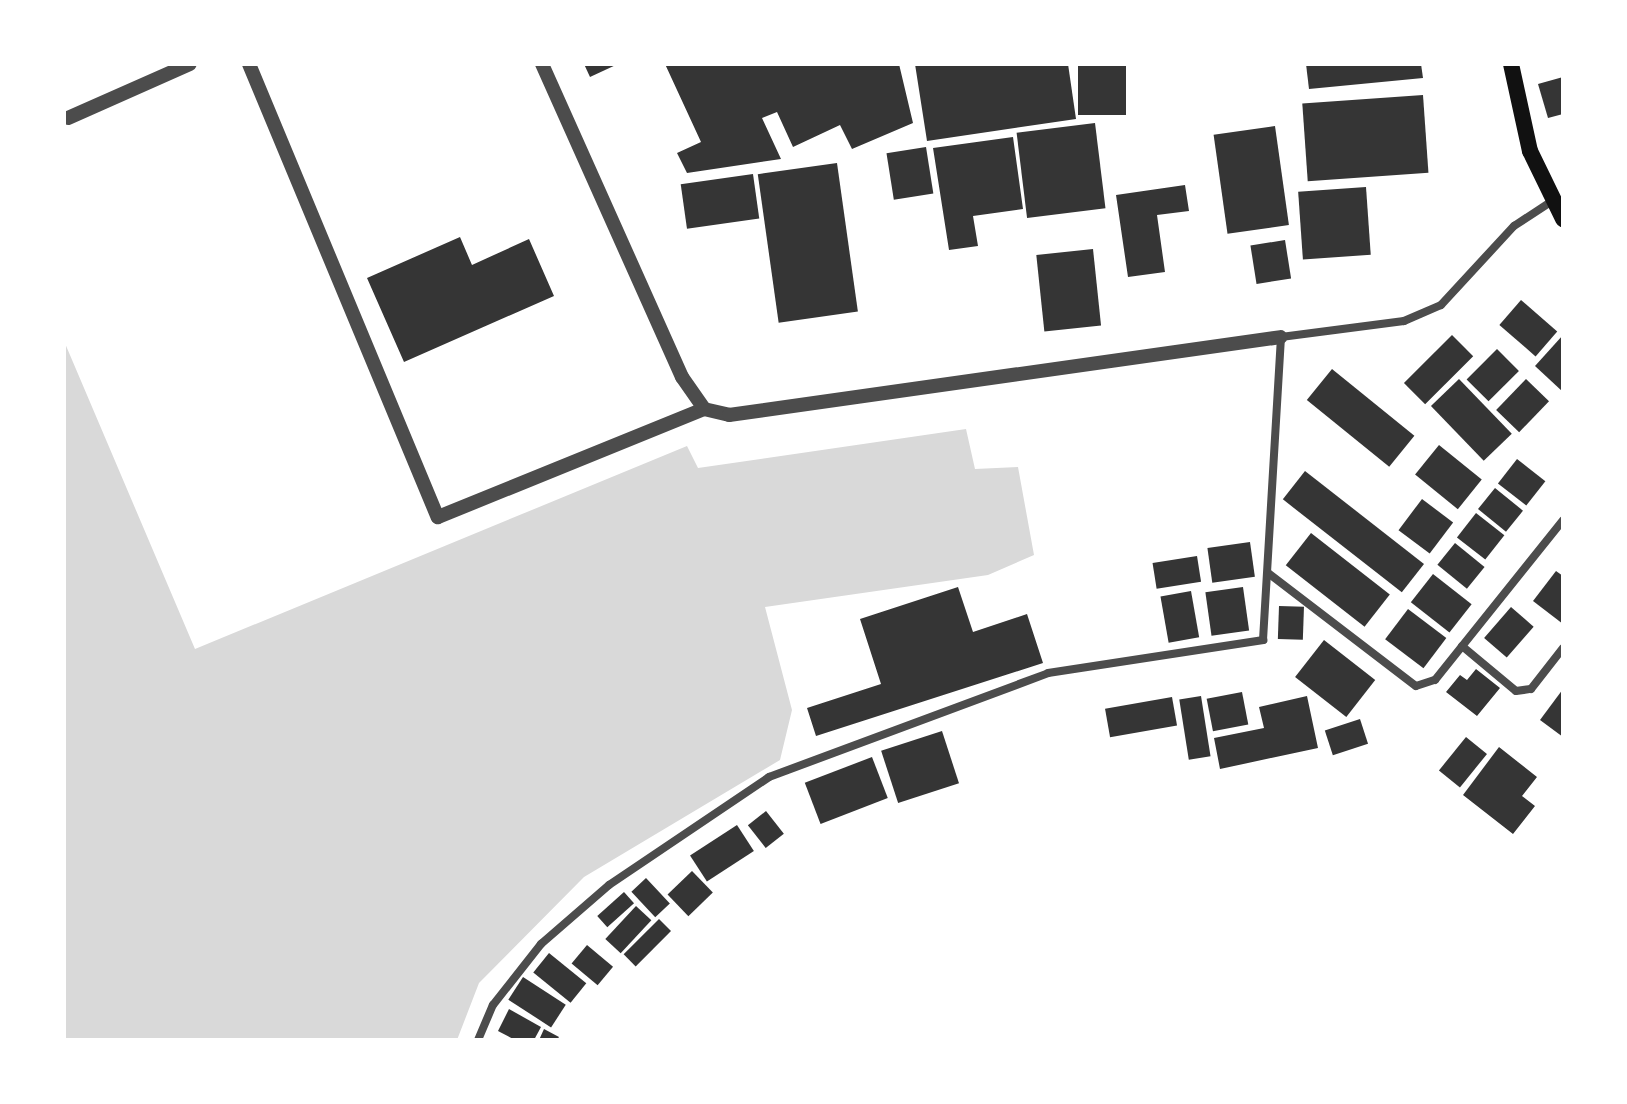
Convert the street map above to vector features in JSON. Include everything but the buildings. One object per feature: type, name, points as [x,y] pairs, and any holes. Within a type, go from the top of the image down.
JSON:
[{"type":"main road","points":[[1511,64],[1530,151],[1563,219]]},
{"type":"street","points":[[68,118],[190,64]]},
{"type":"street","points":[[249,64],[438,517],[704,409],[729,415],[1404,321],[1441,305],[1514,226],[1552,201]]},
{"type":"street","points":[[542,64],[682,377],[704,409]]},
{"type":"street","points":[[478,1040],[493,1005],[541,944],[609,885],[769,777],[1048,673],[1263,640],[1281,337]]},
{"type":"street","points":[[1268,573],[1416,686],[1435,680],[1563,520]]},
{"type":"street","points":[[1462,646],[1516,691],[1531,689],[1563,648]]},
{"type":"shaded area","points":[[64,341],[195,649],[687,446],[698,468],[966,429],[975,469],[1018,467],[1034,555],[988,575],[765,607],[792,710],[780,760],[584,877],[479,983],[457,1040],[64,1040]]}]
